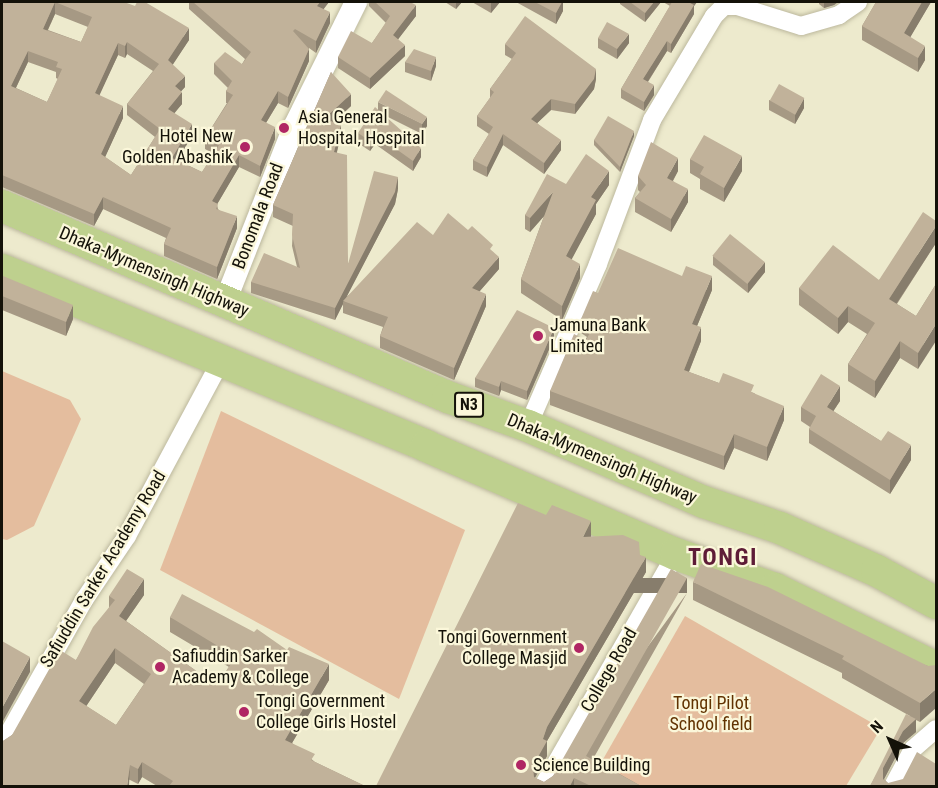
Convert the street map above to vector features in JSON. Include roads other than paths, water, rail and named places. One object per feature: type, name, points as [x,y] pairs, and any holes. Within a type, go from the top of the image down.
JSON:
[{"type":"highway","name":"Dhaka-Mymensingh Highway","points":[[2,206],[448,397],[528,426],[704,502],[780,528],[877,571],[936,603]]},
{"type":"highway","points":[[2,270],[676,554],[775,589],[936,668]]},
{"type":"street","name":"Bonomala Road","points":[[225,302],[294,127],[356,2]]},
{"type":"street","points":[[528,426],[598,264],[652,120],[714,16],[724,6],[737,6],[801,26],[838,15],[858,2]]},
{"type":"street","name":"Safiuddin Sarker Academy Road","points":[[2,746],[84,600],[127,536],[222,361]]},
{"type":"street","name":"College Road","points":[[543,786],[676,554]]},
{"type":"street","points":[[893,786],[913,749],[936,729]]},
{"type":"place","name":"Asia General Hospital, Hospital","points":[[284,128]]},
{"type":"place","name":"Hotel New Golden Abashik","points":[[245,147]]},
{"type":"place","name":"Jamuna Bank Limited","points":[[538,336]]},
{"type":"place","name":"Tongi Government College Masjid","points":[[579,648]]},
{"type":"place","name":"Safiuddin Sarker Academy & College","points":[[160,667]]},
{"type":"place","name":"Tongi Government College Girls Hostel","points":[[244,712]]},
{"type":"place","name":"Science Building","points":[[521,765]]},
{"type":"district","name":"TONGI","points":[[723,558]]},
{"type":"park label","name":"Tongi Pilot School field","points":[[711,714]]}]
